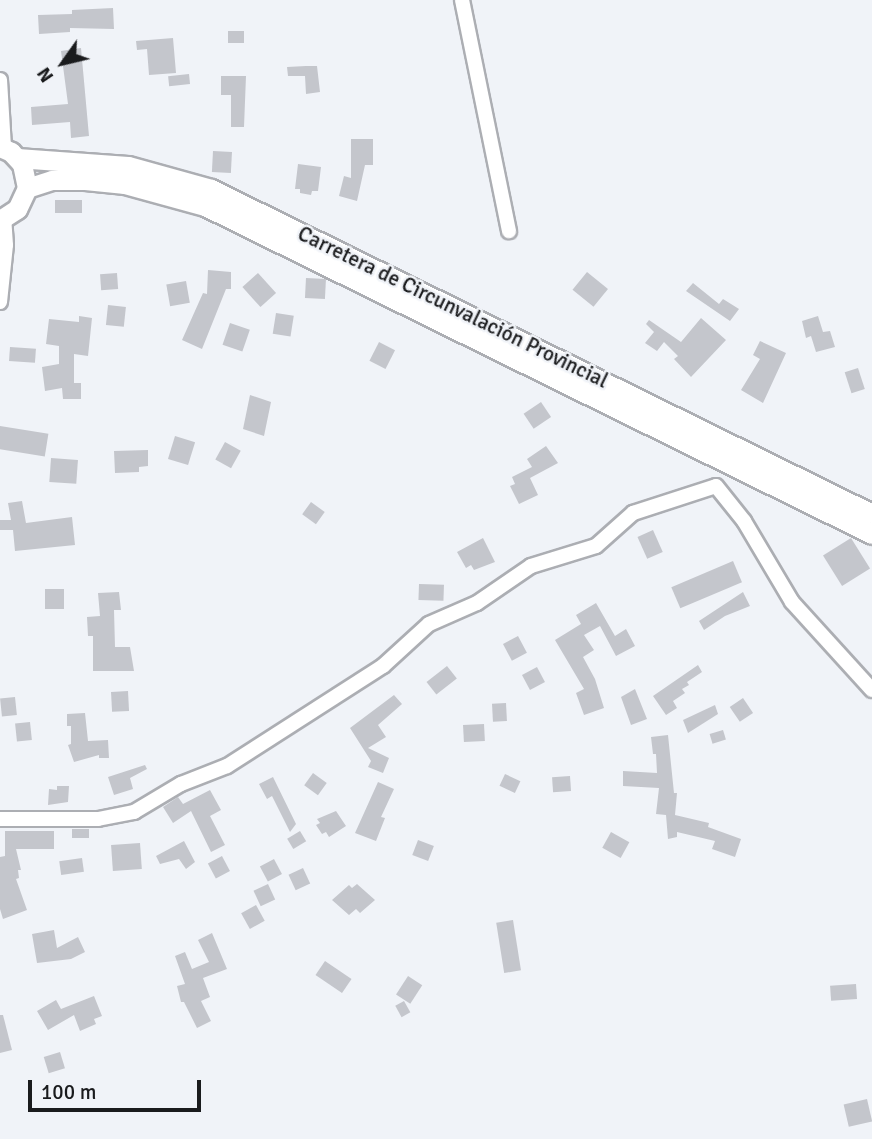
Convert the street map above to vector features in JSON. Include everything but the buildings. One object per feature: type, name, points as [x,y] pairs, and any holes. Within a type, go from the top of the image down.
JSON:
[{"type":"highway","points":[[2,219],[17,209],[27,188],[25,172],[7,151]]},
{"type":"highway","name":"Carretera de Circunvalación Provincial","points":[[7,151],[128,166],[211,188],[872,514]]},
{"type":"highway","name":"Carretera de Circunvalación Provincial","points":[[27,188],[52,180],[125,184],[205,206],[872,534]]},
{"type":"street","points":[[462,0],[509,231]]},
{"type":"street","points":[[0,80],[7,151]]},
{"type":"street","points":[[0,302],[6,245],[2,219]]},
{"type":"street","points":[[0,818],[98,819],[134,812],[181,784],[220,770],[383,666],[429,624],[477,603],[531,566],[596,546],[633,513],[716,486],[744,521],[792,602],[872,690]]}]
